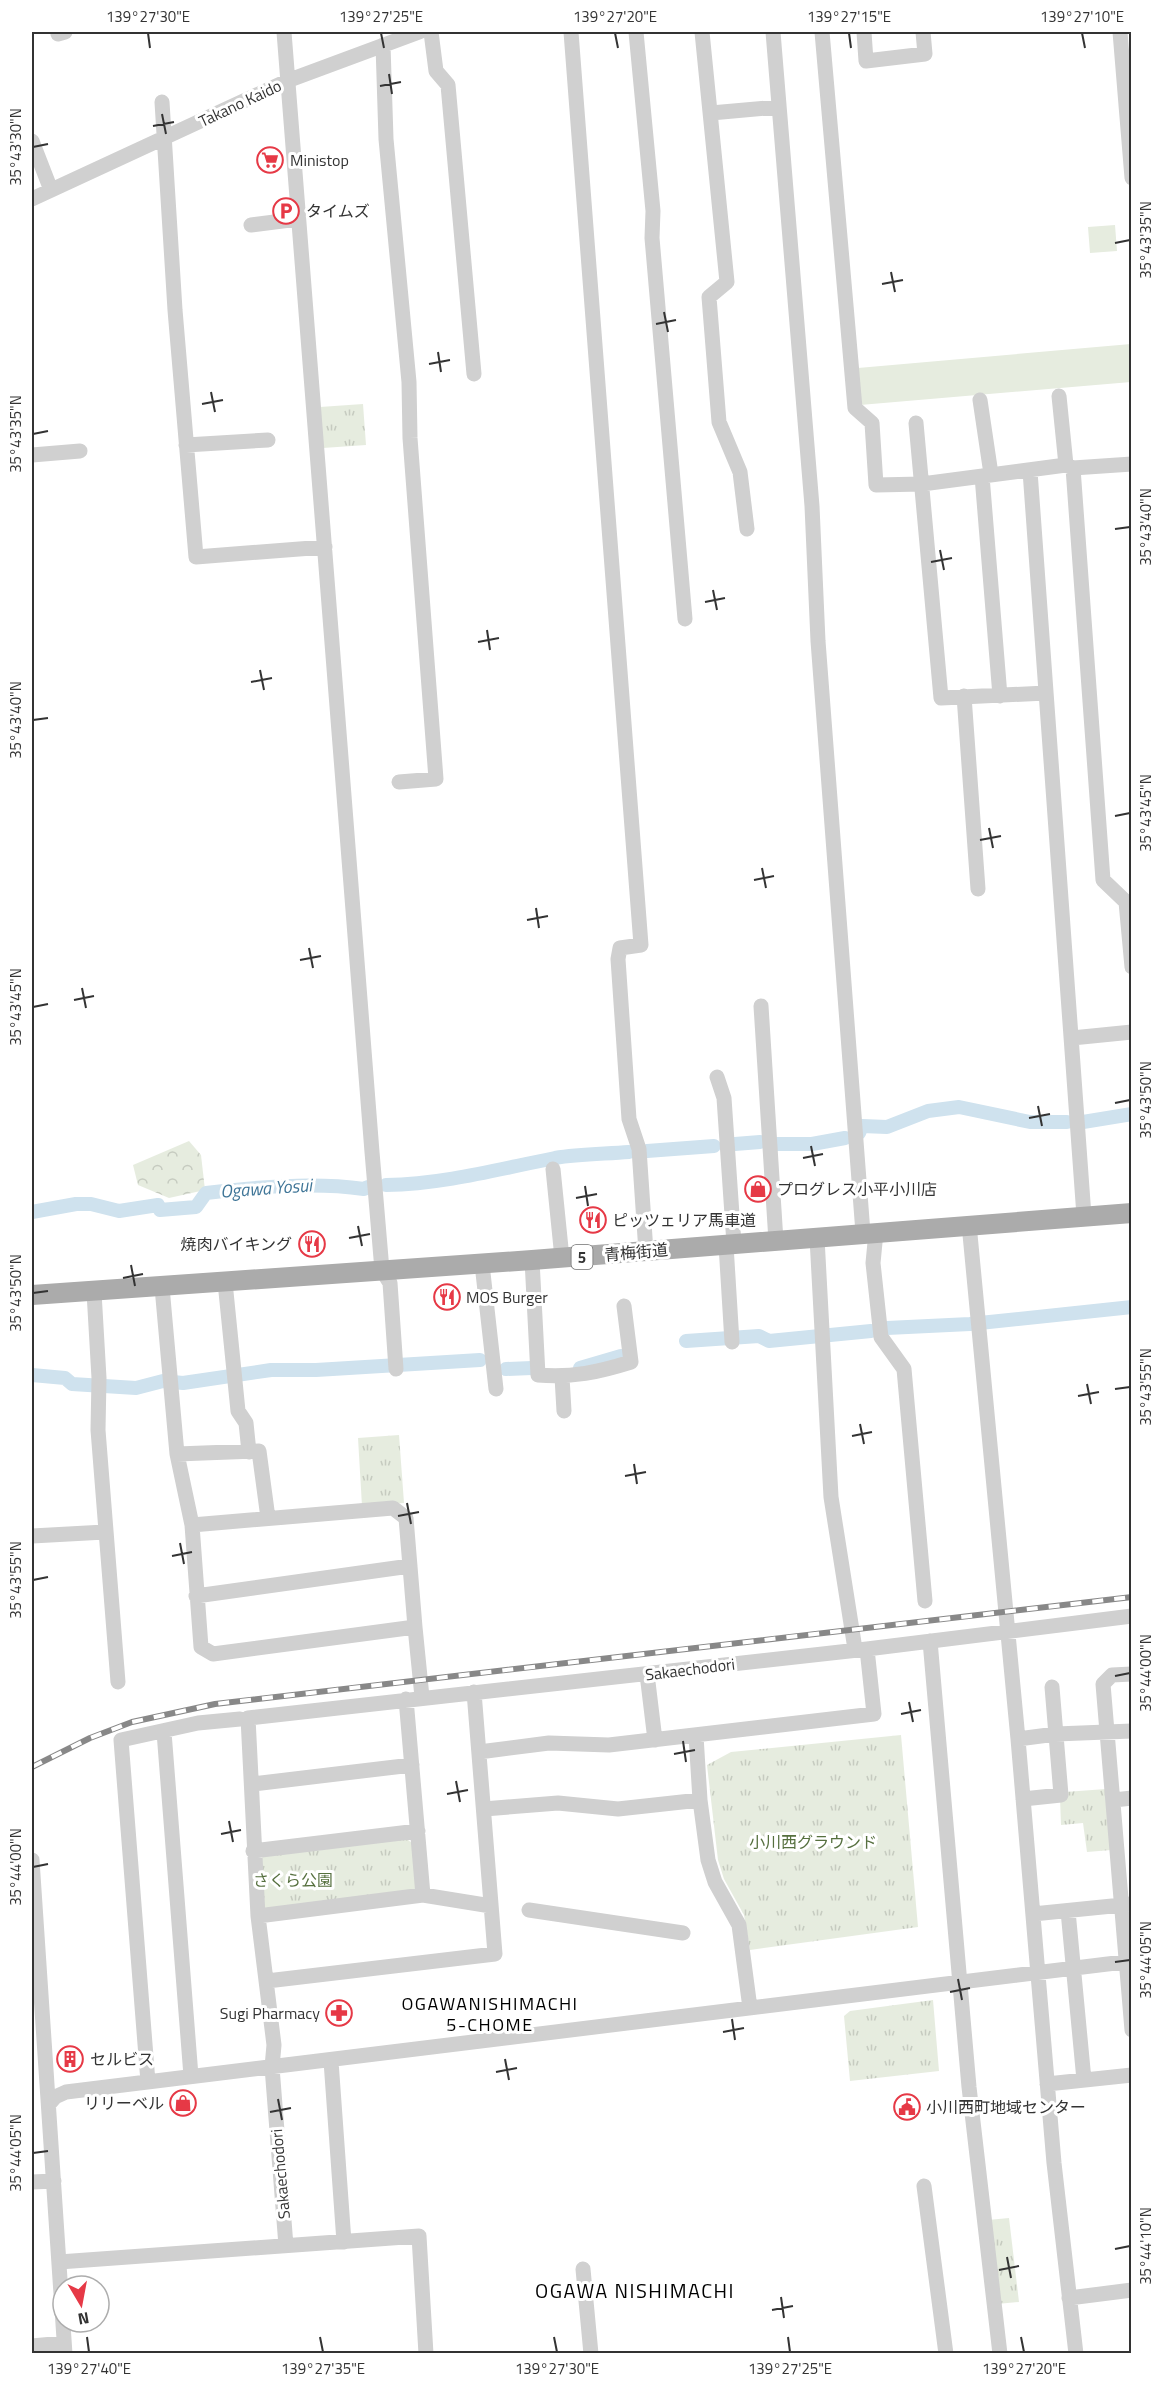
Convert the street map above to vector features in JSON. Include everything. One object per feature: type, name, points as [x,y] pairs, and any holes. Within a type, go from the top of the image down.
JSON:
[{"type":"main road","name":"青梅街道","points":[[32,1295],[482,1264],[1131,1213]]},
{"type":"street","points":[[284,32],[382,1270],[390,1283],[396,1364]]},
{"type":"street","name":"Takano Kaido","points":[[32,199],[287,81],[419,32]]},
{"type":"street","points":[[431,32],[436,71],[448,85],[474,331],[474,374]]},
{"type":"street","points":[[571,32],[641,945],[620,948],[618,959],[629,1119],[639,1149],[646,1251]]},
{"type":"street","points":[[636,32],[653,211],[653,250],[685,619]]},
{"type":"street","points":[[702,32],[727,282],[709,297],[719,422],[740,472],[747,530]]},
{"type":"street","points":[[773,32],[808,459],[818,641],[869,1232],[881,1337],[904,1369],[925,1601]]},
{"type":"street","points":[[822,32],[855,408],[872,423],[876,485],[922,484],[1069,467],[1131,464]]},
{"type":"street","points":[[864,32],[866,62],[925,54],[923,32]]},
{"type":"street","points":[[1120,32],[1131,178]]},
{"type":"street","points":[[383,45],[386,139],[410,382],[410,438],[436,779],[399,783]]},
{"type":"street","points":[[162,102],[196,557],[325,547]]},
{"type":"street","points":[[711,113],[779,107]]},
{"type":"street","points":[[32,141],[51,190]]},
{"type":"street","points":[[251,225],[298,219]]},
{"type":"street","points":[[1059,396],[1069,467],[1103,880],[1126,902],[1131,967]]},
{"type":"street","points":[[980,400],[1000,696]]},
{"type":"street","points":[[916,423],[941,698],[1046,693]]},
{"type":"street","points":[[186,445],[268,440]]},
{"type":"street","points":[[32,455],[80,451]]},
{"type":"street","points":[[1030,471],[1084,1216]]},
{"type":"street","points":[[964,696],[978,889]]},
{"type":"street","points":[[761,1006],[776,1241]]},
{"type":"street","points":[[1072,1038],[1131,1032]]},
{"type":"street","points":[[717,1077],[724,1098],[731,1337]]},
{"type":"street","points":[[554,1169],[562,1258]]},
{"type":"street","points":[[969,1224],[980,1322],[982,1381],[1018,1739],[1047,2084],[1076,2354]]},
{"type":"street","points":[[479,1752],[549,1743],[609,1745],[874,1714],[831,1497],[817,1238]]},
{"type":"street","points":[[532,1260],[538,1375],[562,1377],[591,1374],[631,1362],[624,1306]]},
{"type":"street","points":[[482,1264],[496,1389]]},
{"type":"street","points":[[225,1281],[238,1411],[246,1423],[249,1452]]},
{"type":"street","points":[[162,1287],[177,1454],[192,1525],[201,1647],[206,1653],[213,1654],[415,1627]]},
{"type":"street","points":[[94,1292],[99,1384],[98,1430],[118,1682]]},
{"type":"street","points":[[562,1377],[564,1411]]},
{"type":"street","points":[[177,1454],[259,1451],[268,1518]]},
{"type":"street","points":[[192,1525],[393,1508],[406,1518],[422,1697]]},
{"type":"street","points":[[32,1536],[105,1532]]},
{"type":"street","points":[[196,1596],[410,1566]]},
{"type":"street","name":"Sakaechodori","points":[[148,2082],[121,1740],[198,1723],[647,1674],[1131,1617]]},
{"type":"street","points":[[930,1641],[979,2181],[1000,2354]]},
{"type":"street","points":[[647,1674],[655,1740]]},
{"type":"street","points":[[1131,1674],[1112,1675],[1103,1684],[1114,1800],[1113,1811],[1126,1905],[1131,2030]]},
{"type":"street","points":[[1023,1799],[1061,1795],[1052,1687]]},
{"type":"street","points":[[267,1981],[495,1954],[474,1692]]},
{"type":"street","points":[[406,1700],[423,1895]]},
{"type":"street","name":"Sakaechodori","points":[[244,1718],[253,1784],[253,1851],[258,1916],[274,2049],[272,2067],[286,2246]]},
{"type":"street","points":[[1018,1739],[1056,1734],[1131,1731]]},
{"type":"street","points":[[164,1732],[191,2076]]},
{"type":"street","points":[[696,1736],[700,1800],[708,1860],[716,1882],[732,1909],[742,1940],[750,2008]]},
{"type":"street","points":[[253,1784],[412,1765]]},
{"type":"street","points":[[1114,1800],[1131,1798]]},
{"type":"street","points":[[484,1809],[558,1803],[618,1809],[700,1800]]},
{"type":"street","points":[[253,1851],[418,1831]]},
{"type":"street","points":[[32,1860],[64,2348],[32,2346]]},
{"type":"street","points":[[258,1916],[423,1895],[491,1906]]},
{"type":"street","points":[[1033,1914],[1126,1905]]},
{"type":"street","points":[[529,1910],[659,1932],[682,1933]]},
{"type":"street","points":[[1068,1911],[1084,2080]]},
{"type":"street","points":[[49,2104],[66,2092],[1128,1962]]},
{"type":"street","points":[[331,2061],[344,2242]]},
{"type":"street","points":[[1047,2084],[1131,2076]]},
{"type":"street","points":[[32,2182],[54,2181]]},
{"type":"street","points":[[924,2186],[946,2354]]},
{"type":"street","points":[[59,2262],[420,2236],[426,2354]]},
{"type":"street","points":[[584,2268],[591,2354]]},
{"type":"street","points":[[1069,2298],[1131,2290]]},
{"type":"green space","points":[[1115,225],[1117,251],[1090,253],[1088,227]]},
{"type":"green space","points":[[1131,344],[1131,382],[860,405],[858,368]]},
{"type":"green space","points":[[363,404],[366,445],[323,448],[320,407]]},
{"type":"green space","points":[[189,1141],[201,1155],[205,1190],[169,1198],[138,1185],[133,1165]]},
{"type":"green space","points":[[399,1435],[404,1503],[362,1506],[358,1438]]},
{"type":"green space","name":"小川西グラウンド","points":[[901,1735],[918,1927],[750,1950],[744,1915],[724,1879],[718,1860],[707,1765],[731,1752]]},
{"type":"green space","points":[[1106,1789],[1111,1850],[1087,1852],[1083,1823],[1061,1825],[1060,1798],[1065,1792]]},
{"type":"green space","name":"さくら公園","points":[[407,1839],[414,1845],[416,1888],[412,1892],[268,1910],[264,1907],[259,1862],[264,1855]]},
{"type":"green space","points":[[933,2000],[939,2071],[850,2081],[844,2016],[850,2011]]},
{"type":"green space","points":[[1009,2218],[1019,2302],[997,2304],[988,2220]]},
{"type":"waterway","name":"Ogawa Yosui","points":[[859,1133],[862,1126],[887,1127],[928,1111],[959,1107],[1030,1122],[1067,1122]]},
{"type":"waterway","name":"Ogawa Yosui","points":[[1083,1122],[1132,1114]]},
{"type":"waterway","name":"Ogawa Yosui","points":[[777,1144],[812,1144],[845,1138]]},
{"type":"waterway","name":"Ogawa Yosui","points":[[735,1144],[760,1142]]},
{"type":"waterway","name":"Ogawa Yosui","points":[[647,1151],[714,1146]]},
{"type":"waterway","name":"Ogawa Yosui","points":[[386,1185],[450,1179],[564,1157],[629,1152]]},
{"type":"waterway","name":"Ogawa Yosui","points":[[32,1212],[76,1204],[91,1204],[119,1211],[158,1205],[160,1210],[196,1207],[206,1193],[265,1187],[325,1186],[364,1189],[368,1187]]},
{"type":"waterway","points":[[887,1328],[970,1324],[1132,1307]]},
{"type":"waterway","points":[[686,1341],[759,1336],[769,1341],[871,1331]]},
{"type":"waterway","points":[[580,1368],[621,1356]]},
{"type":"waterway","points":[[32,1375],[65,1378],[72,1384],[136,1388],[163,1381],[183,1383],[271,1370],[316,1370],[480,1360]]},
{"type":"waterway","points":[[506,1369],[532,1368]]},
{"type":"railway","points":[[32,1767],[90,1738],[132,1722],[215,1704],[1132,1597]]},
{"type":"place","name":"Ministop","points":[[270,160]]},
{"type":"place","name":"タイムズ","points":[[286,211]]},
{"type":"place","name":"プログレス小平小川店","points":[[758,1189]]},
{"type":"place","name":"ピッツェリア馬車道","points":[[593,1220]]},
{"type":"place","name":"焼肉バイキング","points":[[312,1244]]},
{"type":"place","name":"MOS Burger","points":[[447,1297]]},
{"type":"place","name":"Sugi Pharmacy","points":[[339,2013]]},
{"type":"place","name":"セルビス","points":[[70,2059]]},
{"type":"place","name":"リリーベル","points":[[183,2103]]},
{"type":"place","name":"小川西町地域センター","points":[[907,2107]]},
{"type":"district","name":"OGAWANISHIMACHI 5-CHOME","points":[[490,2013]]},
{"type":"district","name":"OGAWA NISHIMACHI","points":[[635,2290]]}]
